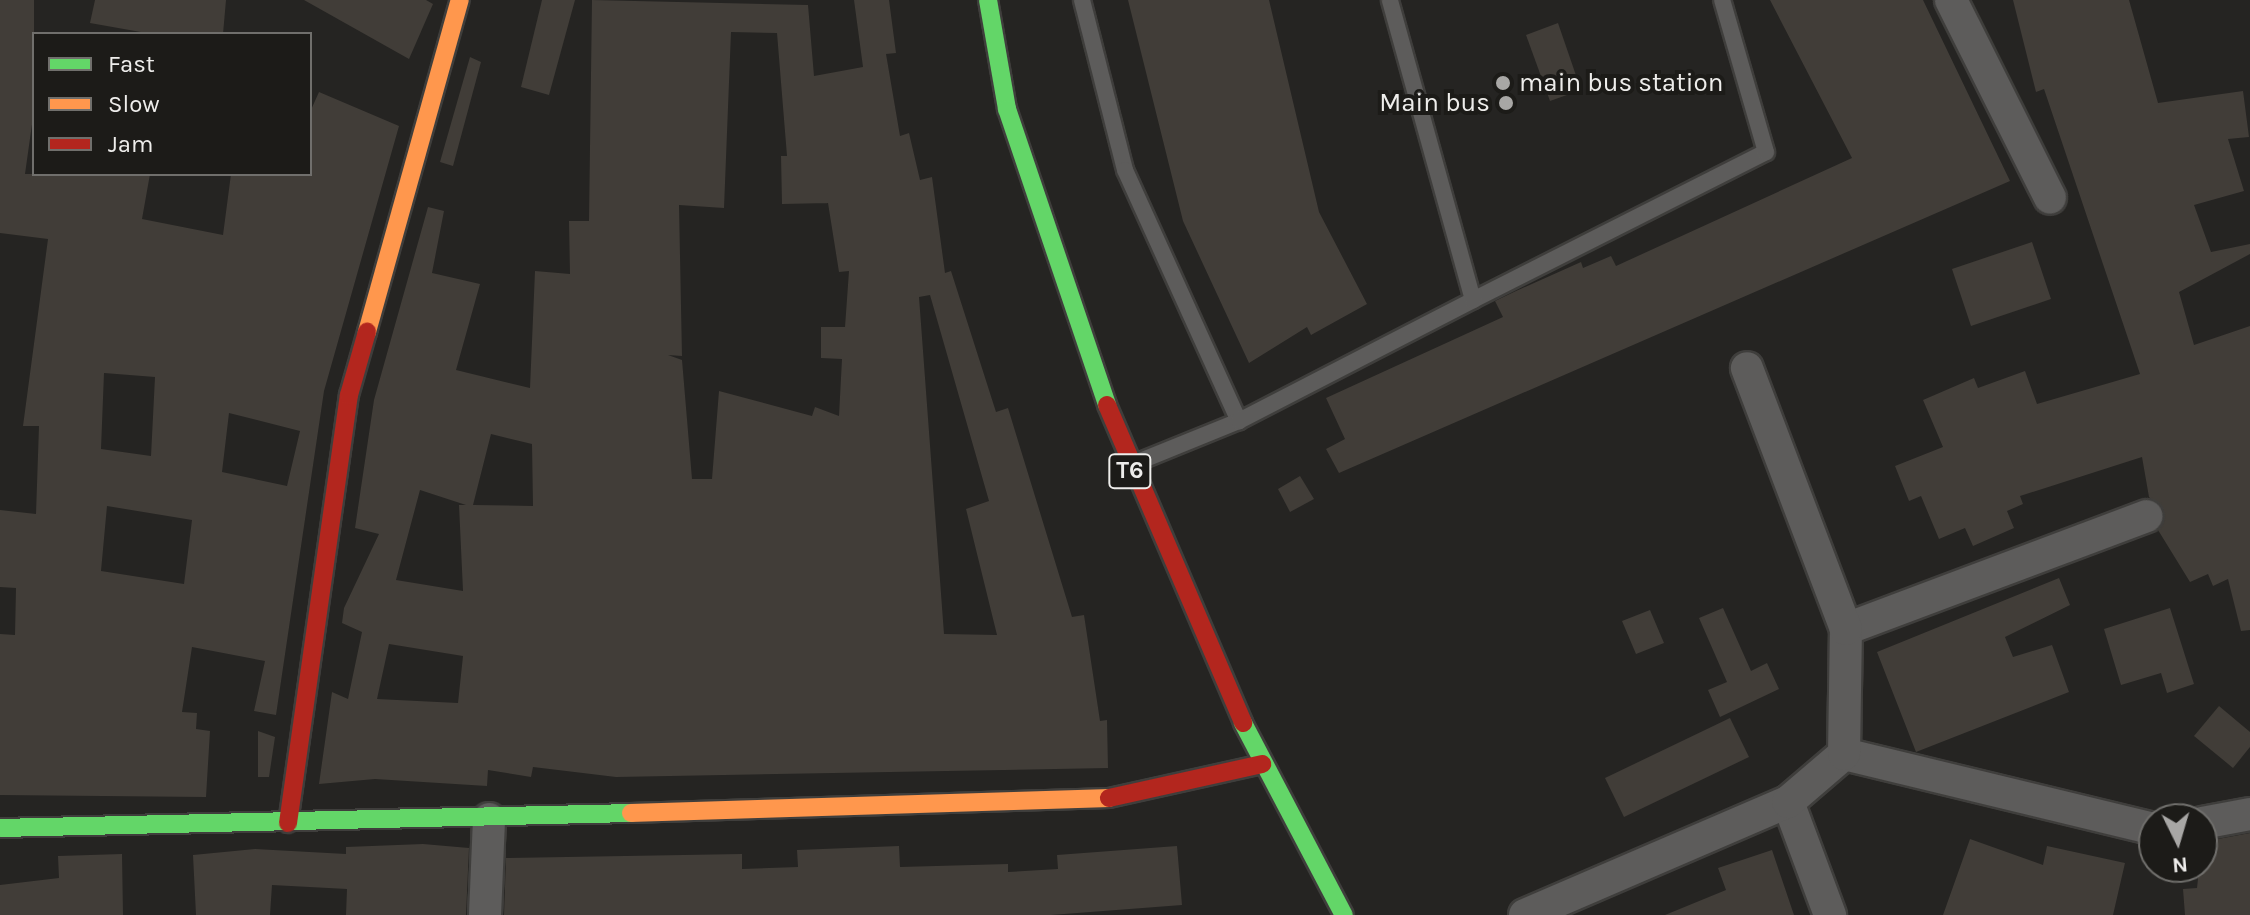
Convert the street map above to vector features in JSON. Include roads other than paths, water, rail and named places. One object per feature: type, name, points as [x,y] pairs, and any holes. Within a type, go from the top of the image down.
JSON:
[{"type":"main road","points":[[288,823],[349,395],[460,0]]},
{"type":"main road","name":"T6","points":[[988,0],[1007,109],[1128,466],[1262,764],[1344,915]]},
{"type":"main road","points":[[0,828],[1087,803],[1262,764]]},
{"type":"street","points":[[1951,0],[2050,198]]},
{"type":"street","points":[[1525,915],[1788,802],[1844,754],[1846,629],[1747,368]]},
{"type":"street","points":[[1846,629],[2146,516]]},
{"type":"street","points":[[1844,754],[2138,825]]},
{"type":"street","points":[[1788,802],[1830,915]]},
{"type":"street","points":[[2218,820],[2250,814]]},
{"type":"street","points":[[485,915],[489,819]]},
{"type":"lane","points":[[1082,0],[1125,170],[1239,421]]},
{"type":"lane","points":[[1390,0],[1473,300]]},
{"type":"lane","points":[[1128,466],[1239,421],[1766,152],[1722,0]]},
{"type":"place","name":"main bus station","points":[[1503,83]]},
{"type":"place","name":"Main bus","points":[[1506,103]]}]
